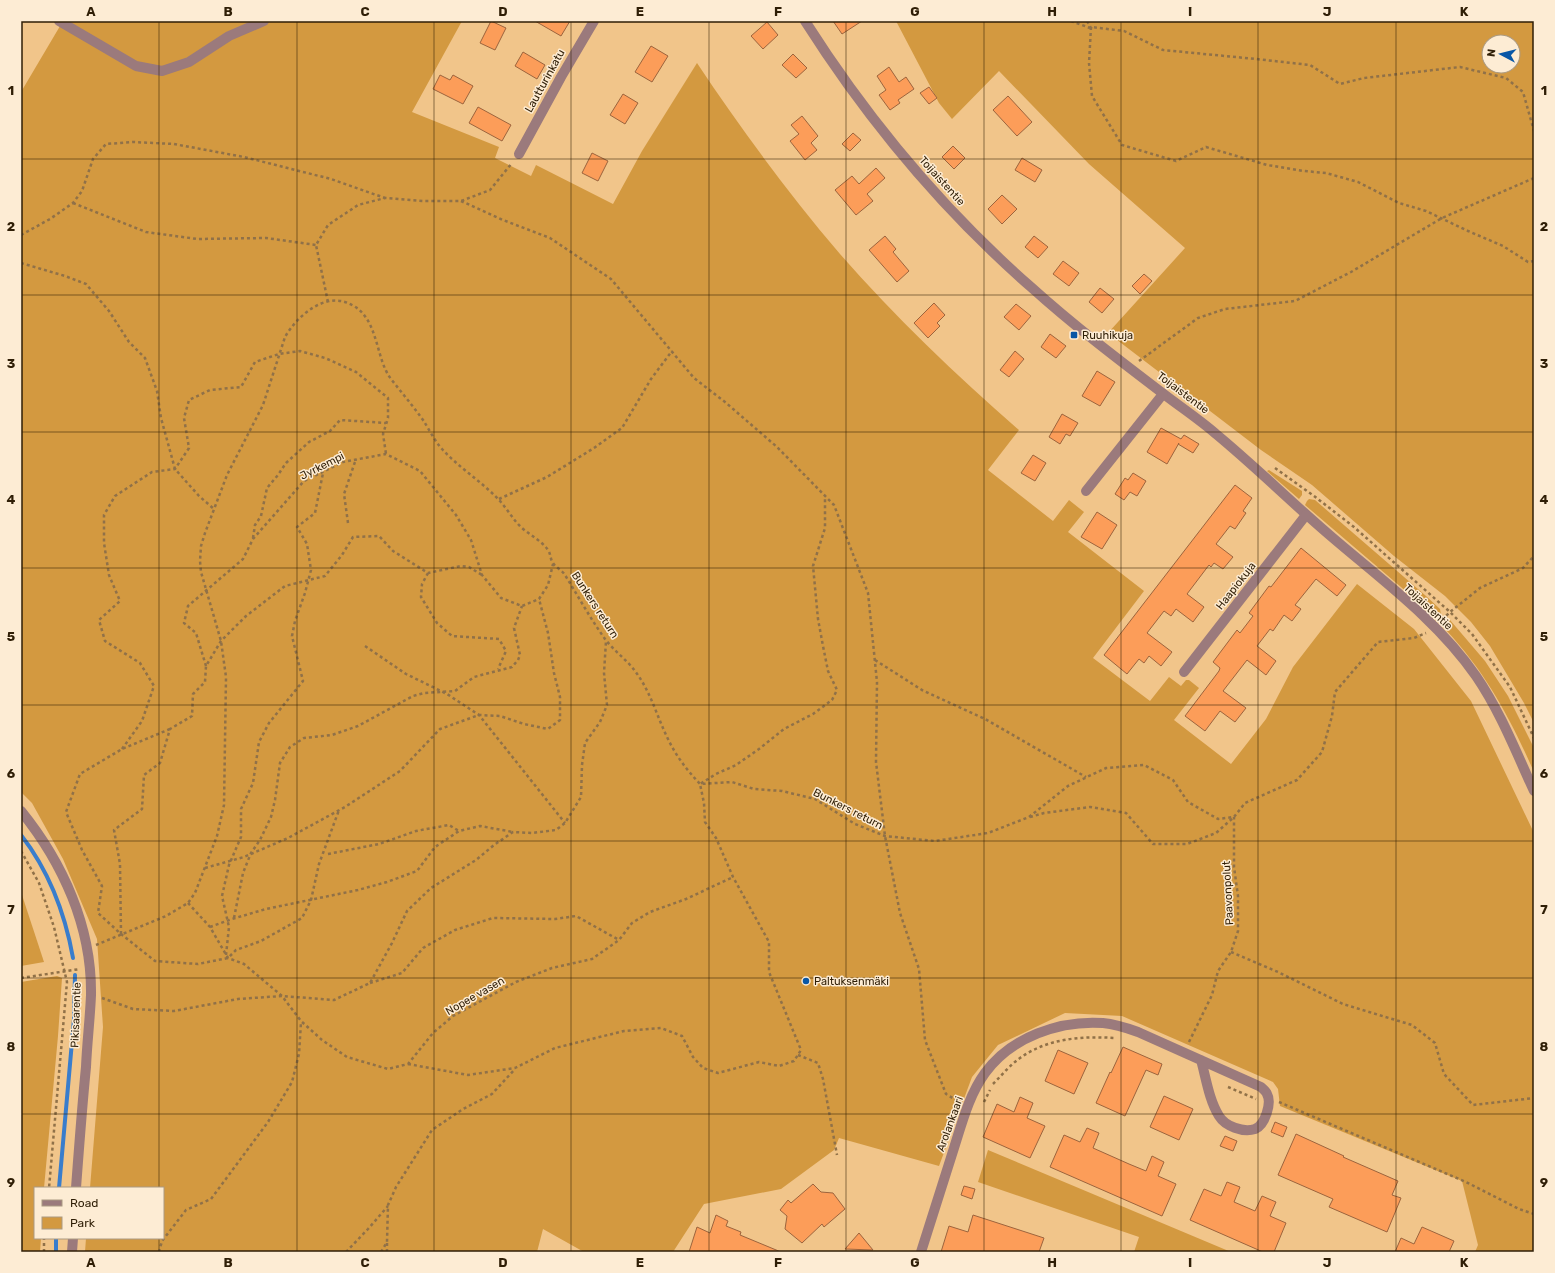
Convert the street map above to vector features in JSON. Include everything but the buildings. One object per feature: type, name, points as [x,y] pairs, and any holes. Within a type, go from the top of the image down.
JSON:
[{"type":"street","points":[[59,21],[136,66],[162,70],[189,62],[229,36],[264,21]]},
{"type":"street","name":"Lautturinkatu","points":[[519,154],[561,77],[594,21]]},
{"type":"street","name":"Toijaistentie","points":[[805,21],[844,80],[916,172],[959,218],[1031,288],[1079,328],[1215,433],[1306,515],[1385,582],[1435,628],[1470,669],[1483,688],[1503,724],[1534,791]]},
{"type":"street","points":[[1086,490],[1163,394]]},
{"type":"street","name":"Haapiokuja","points":[[1184,672],[1306,515]]},
{"type":"street","name":"Pikisaarentie","points":[[21,812],[43,841],[62,873],[73,900],[87,949],[91,994],[76,1187]]},
{"type":"street","name":"Arolankaari","points":[[921,1252],[967,1107],[984,1074],[995,1061],[1008,1050],[1033,1036],[1066,1025],[1090,1023],[1119,1026],[1138,1032],[1261,1087],[1267,1093],[1269,1100]]},
{"type":"street","points":[[1201,1060],[1214,1105],[1220,1118],[1229,1125],[1239,1129],[1255,1129],[1260,1125],[1265,1117],[1269,1100]]},
{"type":"street","points":[[72,1252],[73,1239]]},
{"type":"path","points":[[1072,21],[1091,28],[1124,31],[1163,50],[1310,65],[1340,84],[1364,78],[1460,67],[1506,78],[1523,92],[1534,131]]},
{"type":"path","points":[[1087,21],[1091,28],[1089,63],[1092,96],[1122,145],[1176,161],[1206,147],[1267,164],[1304,172],[1326,173],[1358,182],[1399,203],[1426,211],[1503,246],[1528,262],[1534,261]]},
{"type":"path","points":[[21,235],[50,219],[74,203],[82,191],[93,159],[106,144],[133,142],[174,144],[244,156],[331,179],[385,198],[461,202],[550,238],[611,279],[694,378],[726,402],[777,447],[834,505],[868,593],[877,682],[876,762],[885,836],[900,913],[918,969],[925,1040],[946,1094],[967,1107]]},
{"type":"path","points":[[461,202],[490,190],[519,154]]},
{"type":"path","points":[[1139,362],[1198,318],[1225,309],[1295,301],[1351,272],[1442,218],[1534,178]]},
{"type":"path","points":[[87,949],[166,916],[188,903],[195,893],[205,868],[217,836],[224,805],[226,677],[221,640],[201,572],[201,546],[227,475],[263,405],[285,337],[298,318],[309,310],[328,302],[316,245],[328,226],[334,221],[358,205],[385,198]]},
{"type":"path","points":[[74,203],[146,232],[197,239],[266,238],[316,245]]},
{"type":"path","points":[[21,263],[86,284],[109,311],[129,342],[145,358],[157,391],[161,418],[176,469],[199,496],[214,509]]},
{"type":"path","name":"Bunkers return","points":[[328,302],[336,300],[345,302],[353,305],[361,312],[371,328],[382,361],[390,377],[410,402],[441,448],[499,499],[521,527],[549,551],[553,564],[564,572],[576,596],[606,640],[636,672],[656,707],[668,740],[684,767],[700,784],[732,782],[754,789],[782,791],[815,799],[855,824],[885,836],[935,841],[988,833],[1029,817],[1068,786],[1106,768],[1144,765],[1173,780],[1188,802],[1218,819],[1234,816]]},
{"type":"path","points":[[176,469],[189,448],[184,418],[189,400],[210,390],[241,387],[255,362],[279,354],[300,351],[325,358],[356,372],[388,398],[388,418],[383,434],[386,454],[420,471],[456,515],[471,540],[482,575]]},
{"type":"path","points":[[499,499],[547,477],[594,448],[622,428],[651,379],[672,351]]},
{"type":"path","points":[[1132,357],[1143,365]]},
{"type":"path","points":[[253,539],[255,525],[261,516],[267,488],[286,463],[309,442],[330,431],[340,420],[386,423]]},
{"type":"path","name":"Jyrkempi","points":[[206,666],[196,633],[184,623],[188,606],[243,559],[253,539],[304,481],[343,462],[356,458],[386,454]]},
{"type":"path","points":[[348,523],[344,494],[356,458]]},
{"type":"path","points":[[1272,466],[1348,523],[1450,612],[1472,634],[1510,687],[1534,738]]},
{"type":"path","points":[[122,749],[142,721],[154,686],[140,663],[105,641],[99,620],[120,601],[109,575],[104,543],[104,515],[116,496],[152,472],[176,469]]},
{"type":"path","points":[[226,955],[229,927],[222,896],[231,860],[241,837],[242,809],[253,783],[259,742],[269,723],[303,681],[292,636],[295,621],[311,570],[307,544],[297,527],[315,513],[323,472]]},
{"type":"path","points":[[553,564],[548,584],[540,599],[522,606],[501,598],[482,575],[469,567],[461,566],[428,573],[393,552],[379,536],[353,537],[342,555],[325,576],[285,586],[246,616],[221,640],[206,666],[204,682],[193,694],[192,716],[170,729],[122,749],[80,774],[66,812],[82,850],[102,886],[98,913],[121,934],[155,961],[198,964],[228,958],[244,964],[282,996],[301,1021],[322,1040],[347,1057],[388,1069],[408,1064],[468,1075],[515,1068],[555,1048],[624,1031],[661,1028],[682,1036],[693,1057],[703,1068],[718,1072],[758,1062],[779,1066],[794,1061],[801,1050],[769,972],[770,942],[734,877],[716,838],[706,822],[700,784],[716,774],[736,765],[784,729],[813,714],[832,700],[837,690],[828,671],[823,646],[818,619],[813,566],[825,528],[825,496]]},
{"type":"path","points":[[1450,612],[1480,588],[1523,568],[1534,556]]},
{"type":"path","points":[[428,573],[422,584],[421,597],[437,623],[452,636],[499,639],[506,651],[498,670]]},
{"type":"path","points":[[205,868],[251,854],[288,838],[339,810],[400,771],[440,729],[479,715],[500,716],[524,724],[548,729],[560,720],[560,697],[540,599]]},
{"type":"path","points":[[234,918],[243,872],[271,817],[280,763],[284,754],[290,747],[304,738],[332,735],[358,726],[413,696],[424,693],[455,691],[474,677],[512,667],[520,655],[514,628],[522,606]]},
{"type":"path","points":[[1029,817],[1044,813],[1090,807],[1126,813],[1153,844],[1187,844],[1216,833],[1245,803],[1297,780],[1322,752],[1332,716],[1335,692],[1378,642],[1423,636],[1435,628]]},
{"type":"path","points":[[210,927],[234,918],[266,909],[358,890],[387,882],[417,871],[435,847],[459,831],[480,826],[513,832],[532,833],[556,830],[565,823],[581,797],[582,765],[585,743],[600,722],[607,705],[604,673],[606,640]]},
{"type":"path","points":[[365,646],[406,674],[441,691],[479,715],[565,823]]},
{"type":"path","points":[[875,660],[922,690],[985,719],[1086,777]]},
{"type":"path","points":[[121,934],[120,864],[114,830],[142,809],[144,775],[160,763],[170,729]]},
{"type":"path","points":[[228,958],[236,950],[261,941],[302,918],[311,900],[319,864],[339,810]]},
{"type":"path","name":"Paavonpolut","points":[[1184,1052],[1212,995],[1218,972],[1231,952],[1238,931],[1238,896],[1234,867],[1234,816]]},
{"type":"path","points":[[328,854],[379,844],[416,831],[449,825],[459,831]]},
{"type":"path","points":[[370,983],[392,943],[407,911],[431,888],[476,860],[513,832]]},
{"type":"path","points":[[21,851],[39,883],[54,927],[67,982],[49,1187]]},
{"type":"path","name":"Nopee vasen","points":[[408,1064],[433,1033],[453,1016],[516,982],[552,968],[592,959],[618,940],[632,923],[650,912],[686,899],[734,877]]},
{"type":"path","points":[[188,903],[210,927],[228,958]]},
{"type":"path","points":[[91,994],[133,1008],[174,1010],[238,999],[282,996],[334,1000],[370,983],[402,973],[423,948],[455,930],[493,918],[555,919],[576,916],[618,940]]},
{"type":"path","points":[[1231,952],[1278,972],[1343,1004],[1412,1025],[1435,1042],[1444,1074],[1473,1105],[1534,1098]]},
{"type":"path","points":[[21,978],[64,970],[89,968]]},
{"type":"path","points":[[164,1238],[186,1210],[211,1199],[268,1122],[292,1082],[299,1054],[301,1021]]},
{"type":"path","points":[[983,1104],[992,1085],[1006,1070],[1020,1058],[1035,1049],[1068,1038],[1118,1038]]},
{"type":"path","points":[[798,1054],[818,1063],[823,1079],[837,1155]]},
{"type":"path","points":[[346,1252],[388,1205],[396,1187],[432,1130],[463,1109],[492,1094],[515,1068]]},
{"type":"path","points":[[1226,1086],[1254,1099],[1282,1102],[1466,1182],[1519,1209],[1534,1214]]},
{"type":"path","points":[[387,1252],[388,1205]]},
{"type":"path","points":[[44,1239],[44,1252]]},
{"type":"path","points":[[159,1252],[164,1239]]},
{"type":"path","points":[[381,1252],[387,1242]]},
{"type":"green space","points":[[63,21],[462,21],[412,112],[499,147],[495,158],[531,176],[536,165],[613,204],[642,151],[697,63],[766,160],[802,208],[840,254],[926,345],[1019,430],[988,470],[1053,521],[1069,500],[1084,512],[1068,532],[1144,591],[1093,658],[1150,701],[1169,677],[1181,686],[1186,680],[1189,680],[1199,688],[1174,720],[1231,764],[1266,719],[1293,667],[1357,584],[1414,629],[1471,701],[1534,833],[1534,1252],[1475,1252],[1478,1245],[1462,1181],[1280,1106],[1278,1089],[1273,1082],[1122,1016],[1065,1013],[998,1045],[972,1077],[939,1166],[839,1138],[834,1150],[781,1189],[704,1204],[673,1252],[584,1252],[543,1229],[537,1252],[85,1252],[86,1239],[164,1239],[164,1187],[90,1187],[103,1027],[97,939],[63,859],[32,803],[21,792],[21,92]]},
{"type":"green space","points":[[896,21],[1534,21],[1534,723],[1524,703],[1490,646],[1471,622],[1445,596],[1394,556],[1312,485],[1261,450],[1108,333],[1185,248],[1089,164],[999,71],[952,119],[939,103]]},
{"type":"green space","points":[[1269,470],[1302,491],[1302,495],[1299,499],[1267,471]]},
{"type":"green space","points":[[1309,499],[1315,500],[1426,596],[1440,609],[1441,615],[1434,617],[1305,505]]},
{"type":"green space","points":[[1448,620],[1450,620],[1485,661],[1508,696],[1534,748],[1534,772],[1516,733],[1486,680],[1474,663],[1446,630],[1445,626]]},
{"type":"green space","points":[[21,892],[44,962],[21,966]]},
{"type":"green space","points":[[57,976],[62,978],[44,1187],[34,1187],[34,1239],[41,1239],[40,1252],[21,1252],[21,982]]},
{"type":"green space","points":[[988,1150],[1231,1252],[1134,1252],[1139,1237],[978,1182]]},
{"type":"waterway","points":[[21,835],[40,863],[48,878],[60,909],[70,941],[73,958]]},
{"type":"waterway","points":[[59,1187],[74,1019],[75,975]]},
{"type":"waterway","points":[[56,1239],[56,1252]]},
{"type":"place","name":"Ruuhikuja","points":[[1074,335]]},
{"type":"place","name":"Paltuksenmäki","points":[[806,981]]}]
